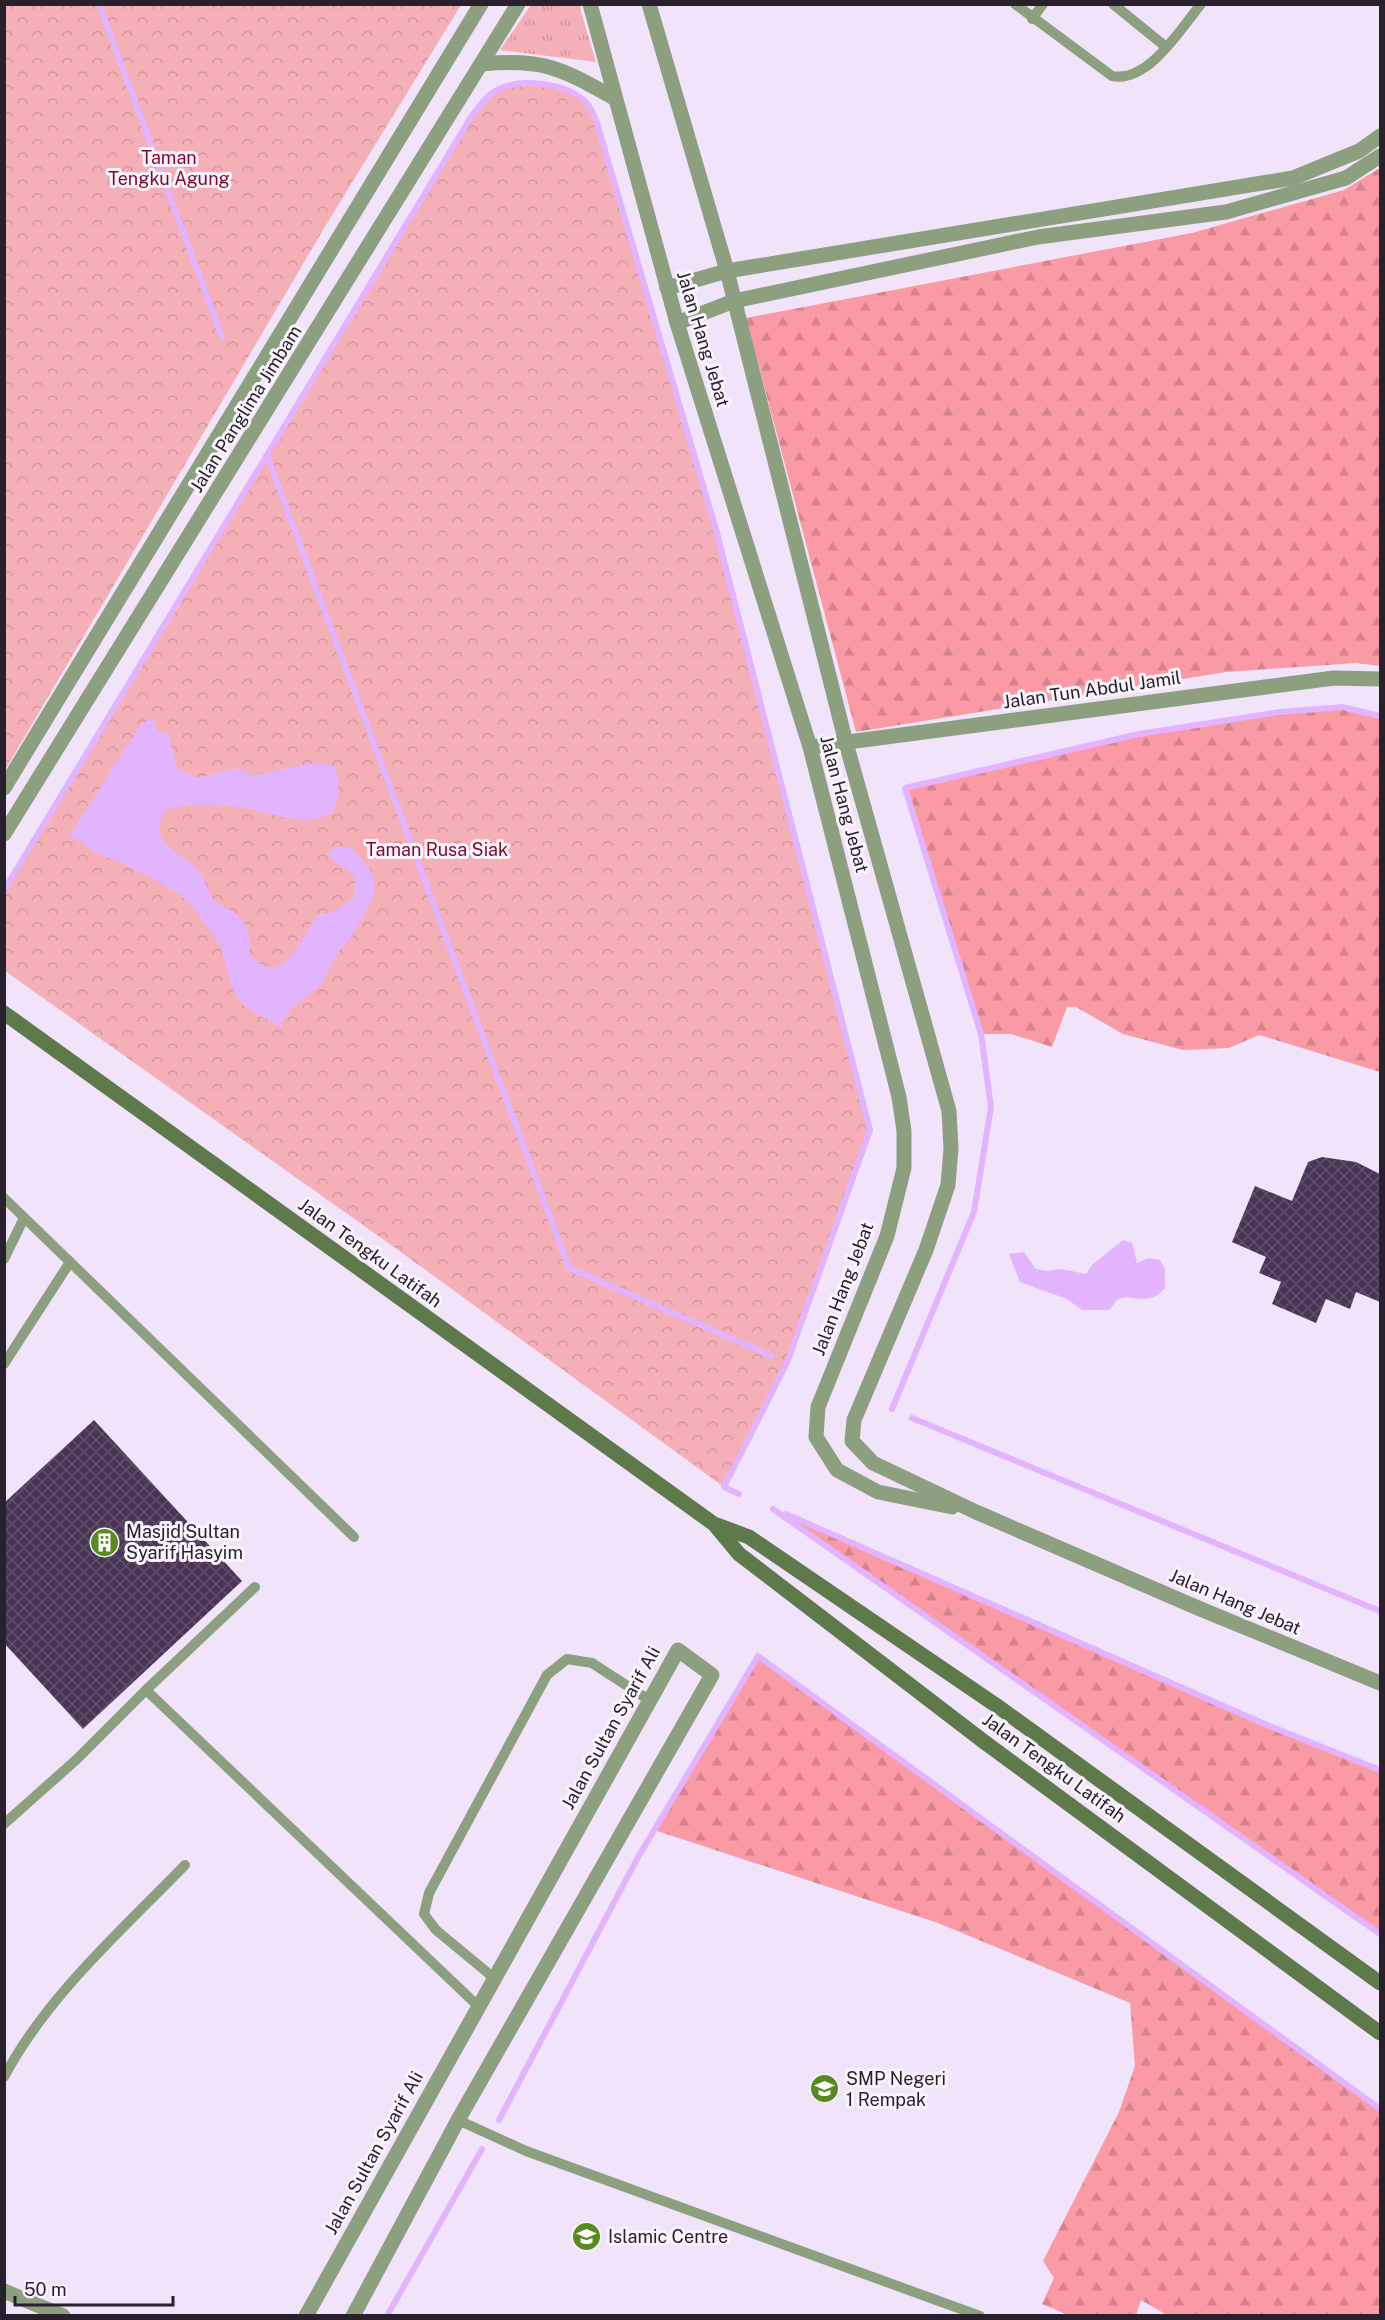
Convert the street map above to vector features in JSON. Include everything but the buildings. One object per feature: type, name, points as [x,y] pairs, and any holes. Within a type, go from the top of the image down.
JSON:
[{"type":"main road","name":"Jalan Tengku Latifah","points":[[4,1013],[714,1524],[739,1554],[964,1726],[1380,2033]]},
{"type":"main road","name":"Jalan Tengku Latifah","points":[[714,1524],[749,1537],[1000,1708],[1380,1983]]},
{"type":"street","name":"Jalan Panglima Jimbam","points":[[4,788],[481,4]]},
{"type":"street","name":"Jalan Panglima Jimbam","points":[[4,834],[291,375],[518,4]]},
{"type":"street","name":"Jalan Hang Jebat","points":[[590,4],[677,323],[810,747],[899,1097],[904,1131],[904,1168],[887,1236],[818,1407],[816,1437],[837,1470],[878,1492],[976,1512]]},
{"type":"street","name":"Jalan Hang Jebat","points":[[649,4],[727,270],[846,743],[949,1111],[951,1148],[948,1185],[926,1250],[854,1420],[852,1441],[873,1463],[976,1512],[1198,1608],[1380,1683]]},
{"type":"street","points":[[482,64],[538,63],[573,75],[614,98]]},
{"type":"street","points":[[667,288],[727,270],[1293,178],[1359,151],[1380,136]]},
{"type":"street","points":[[677,323],[734,301],[1038,237],[1226,212],[1346,178],[1380,156]]},
{"type":"street","name":"Jalan Tun Abdul Jamil","points":[[810,747],[1334,678],[1380,679]]},
{"type":"street","name":"Jalan Sultan Syarif Ali","points":[[306,2316],[676,1650],[712,1675],[458,2120],[353,2316]]},
{"type":"street","points":[[4,2291],[63,2316]]},
{"type":"lane","points":[[1015,4],[1032,19],[1112,76],[1121,78],[1138,74],[1166,47],[1201,4]]},
{"type":"lane","points":[[1032,19],[1043,4]]},
{"type":"lane","points":[[1113,4],[1166,47]]},
{"type":"lane","points":[[4,1198],[354,1537]]},
{"type":"lane","points":[[4,1259],[24,1218]]},
{"type":"lane","points":[[4,1364],[70,1262]]},
{"type":"lane","points":[[4,1824],[77,1759],[255,1587]]},
{"type":"lane","points":[[494,1977],[436,1930],[424,1914],[429,1893],[547,1675],[567,1659],[592,1663],[649,1700]]},
{"type":"lane","points":[[146,1690],[478,2006]]},
{"type":"lane","points":[[4,2078],[19,2049],[78,1975],[185,1865]]},
{"type":"lane","points":[[458,2120],[526,2151],[980,2316]]},
{"type":"green space","name":"Taman Tengku Agung","points":[[5,4],[461,5],[326,225],[5,770]]},
{"type":"green space","points":[[531,5],[579,5],[596,62],[500,50]]},
{"type":"green space","name":"Taman Rusa Siak","points":[[518,84],[544,85],[566,90],[584,101],[597,123],[717,533],[870,1130],[787,1363],[724,1487],[398,1250],[5,971],[4,890],[471,117],[491,96]]},
{"type":"green space","points":[[1380,168],[1380,666],[1356,663],[1226,672],[856,732],[746,318],[1192,233],[1344,190]]},
{"type":"green space","points":[[1343,707],[1380,717],[1380,1072],[1259,1035],[1229,1048],[1183,1050],[1123,1034],[1076,1007],[1067,1007],[1052,1047],[1011,1034],[981,1034],[905,788],[1122,739],[1232,720]]},
{"type":"green space","points":[[773,1509],[1267,1725],[1380,1770],[1380,1934]]},
{"type":"green space","points":[[758,1656],[1380,2109],[1380,2315],[1167,2315],[1141,2300],[1136,2315],[1068,2315],[1042,2304],[1054,2278],[1043,2261],[1119,2112],[1135,2066],[1130,2003],[938,1923],[654,1830]]},
{"type":"shaded area","points":[[153,718],[158,732],[169,734],[177,769],[199,778],[236,768],[253,776],[306,764],[326,763],[335,767],[338,784],[335,806],[333,812],[322,817],[298,819],[237,807],[185,806],[167,809],[159,829],[166,844],[197,869],[215,901],[234,912],[244,922],[250,939],[249,954],[262,964],[273,967],[282,964],[290,957],[319,914],[331,913],[354,898],[355,877],[327,854],[335,847],[351,847],[372,872],[375,886],[373,898],[350,939],[336,955],[321,985],[291,1009],[279,1027],[243,1005],[232,987],[220,945],[191,904],[176,892],[133,868],[96,853],[70,835],[141,724]]},
{"type":"shaded area","points":[[1123,1240],[1132,1243],[1137,1263],[1149,1258],[1160,1260],[1165,1269],[1165,1288],[1159,1294],[1146,1299],[1119,1299],[1109,1310],[1082,1310],[1067,1299],[1020,1282],[1009,1254],[1024,1252],[1036,1269],[1047,1271],[1061,1269],[1086,1274],[1092,1265]]},
{"type":"waterway","points":[[99,4],[222,337]]},
{"type":"waterway","points":[[4,890],[471,117],[489,95],[507,86],[543,84],[577,95],[588,104],[597,123],[717,533],[870,1130],[787,1363],[724,1487],[739,1494]]},
{"type":"waterway","points":[[267,456],[569,1268],[772,1356]]},
{"type":"waterway","points":[[892,1409],[974,1212],[991,1107],[981,1034],[905,788],[1139,734],[1280,712],[1343,707],[1380,716]]},
{"type":"waterway","points":[[912,1418],[1380,1611]]},
{"type":"waterway","points":[[773,1509],[1380,1934]]},
{"type":"waterway","points":[[786,1514],[1267,1725],[1380,1770]]},
{"type":"waterway","points":[[499,2120],[637,1859],[758,1656],[1380,2109]]},
{"type":"waterway","points":[[387,2316],[482,2149]]},
{"type":"place","name":"Masjid Sultan Syarif Hasyim","points":[[105,1542]]},
{"type":"place","name":"SMP Negeri 1 Rempak","points":[[825,2089]]},
{"type":"place","name":"Islamic Centre","points":[[587,2237]]}]
